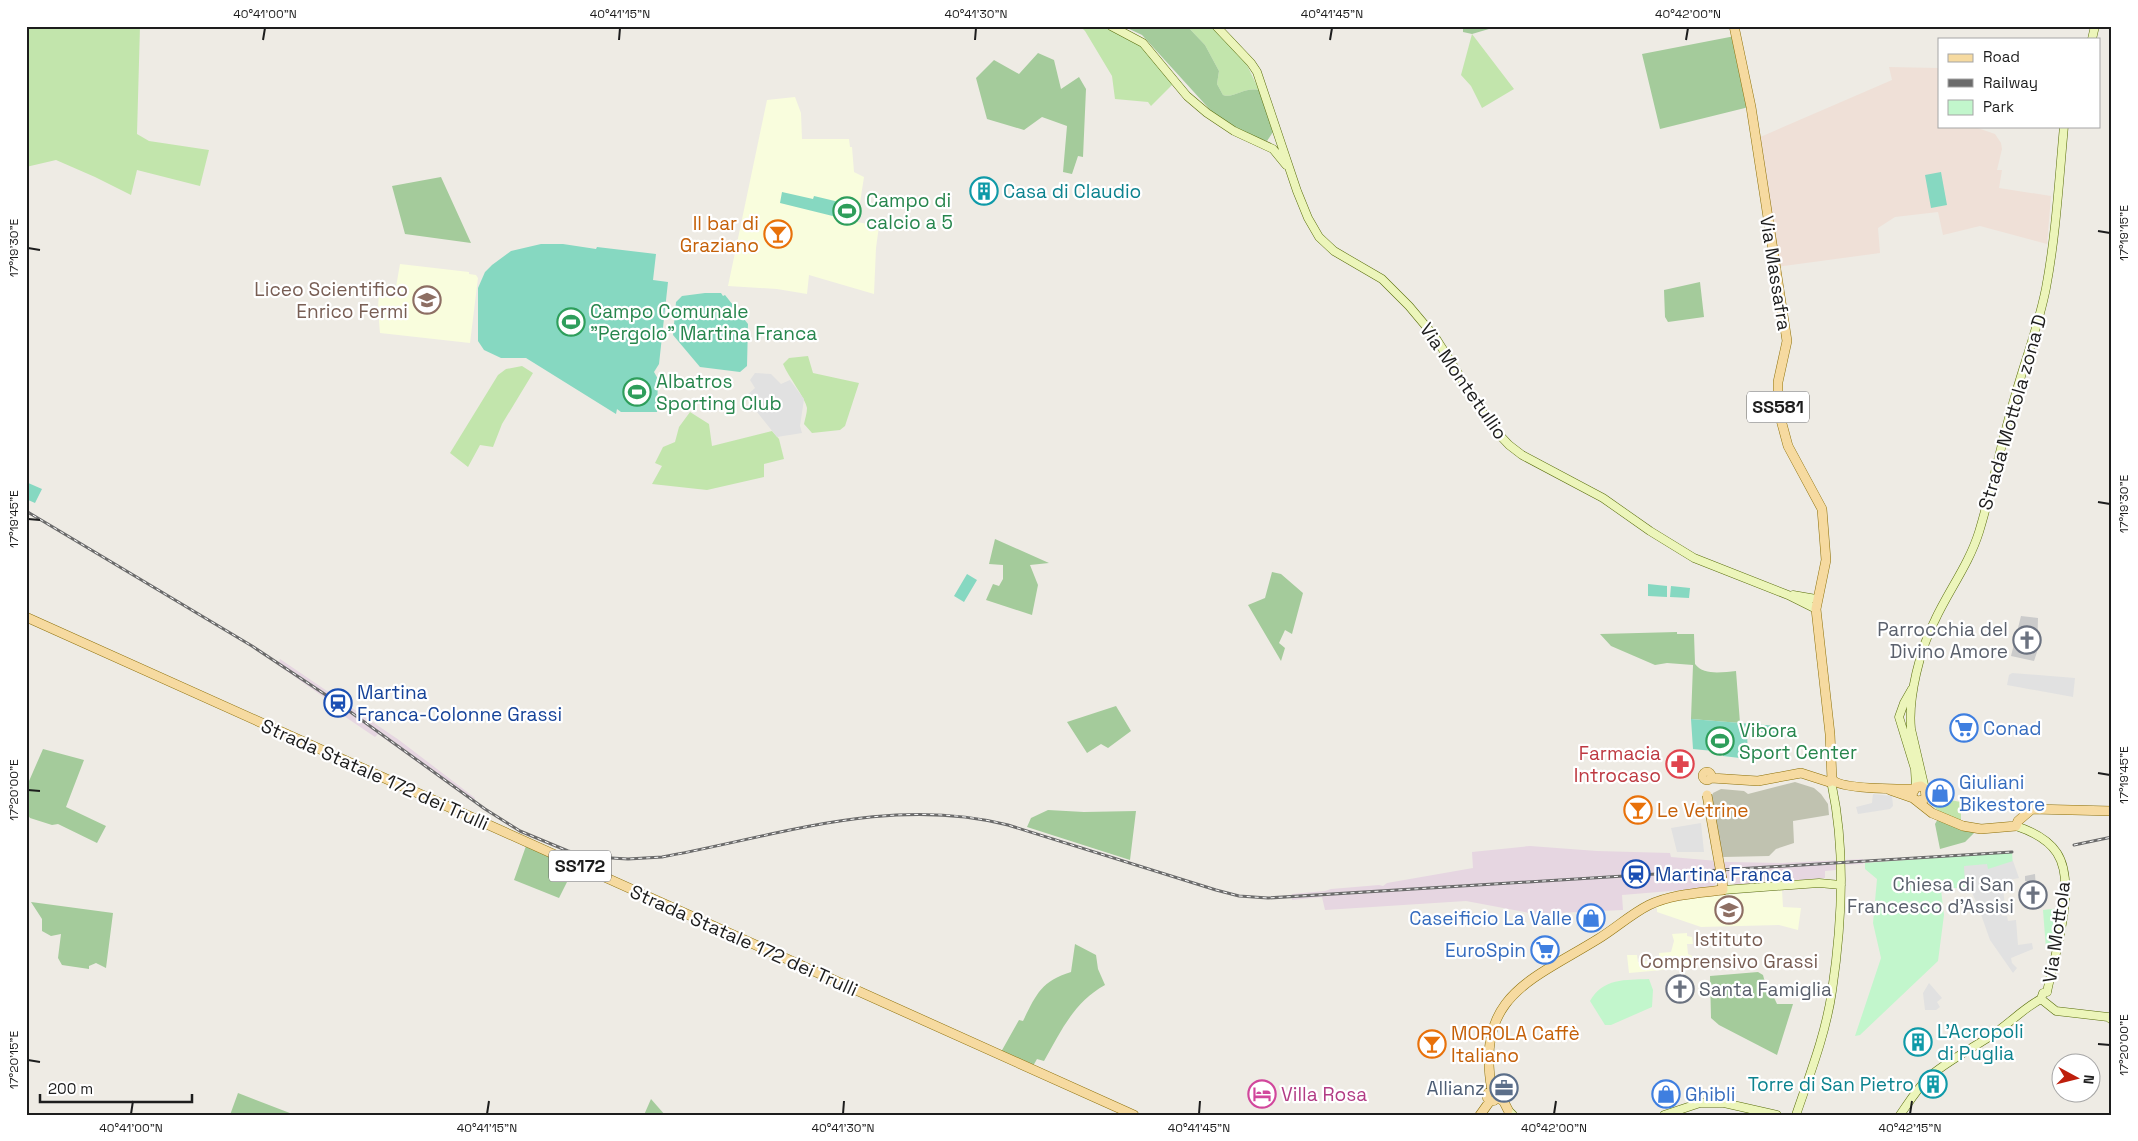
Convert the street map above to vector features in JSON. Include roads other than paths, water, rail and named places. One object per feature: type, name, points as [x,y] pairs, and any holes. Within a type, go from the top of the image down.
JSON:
[{"type":"main road","name":"Via Massafra","points":[[1734,26],[1751,107],[1787,341],[1778,382],[1778,409],[1788,446],[1822,509],[1826,560],[1816,599],[1816,609],[1830,734],[1832,783]]},
{"type":"main road","name":"Strada Statale 172 dei Trulli","points":[[26,617],[1134,1115]]},
{"type":"main road","points":[[1480,1115],[1493,1097],[1488,1056],[1492,1030],[1500,1013],[1522,986],[1541,972],[1599,939],[1649,905],[1672,897],[1723,890],[1706,795],[1711,777],[1758,781],[1801,773],[1832,783],[1919,794]]},
{"type":"main road","name":"Via Mottola","points":[[1919,794],[1932,813],[1963,826],[1981,829],[2016,826]]},
{"type":"main road","points":[[2016,826],[2018,821],[2032,809],[2112,811]]},
{"type":"main road","points":[[1493,1097],[1504,1102],[1511,1112]]},
{"type":"street","points":[[1111,26],[1143,43],[1187,96],[1207,113],[1234,131],[1273,149],[1291,173]]},
{"type":"street","points":[[1216,26],[1251,63],[1257,72],[1291,173]]},
{"type":"street","name":"Strada Mottola zona D","points":[[1919,794],[1911,729],[1914,685],[1925,642],[1934,621],[1965,567],[1979,534],[2016,394],[2038,325],[2046,287],[2064,128]]},
{"type":"street","points":[[1263,144],[1273,142],[1279,134]]},
{"type":"street","points":[[1273,149],[1279,134]]},
{"type":"street","points":[[1273,149],[1279,149],[1282,143]]},
{"type":"street","name":"Via Montetullio","points":[[1291,173],[1308,218],[1319,237],[1334,252],[1382,279],[1409,306],[1435,337],[1492,427],[1509,445],[1522,455],[1603,498],[1650,532],[1694,558],[1788,595],[1816,609]]},
{"type":"street","name":"Via Montetullio","points":[[1788,595],[1816,599]]},
{"type":"street","name":"Strada Mottola zona D","points":[[1901,709],[1914,685]]},
{"type":"street","points":[[1911,711],[1901,709],[1899,717],[1919,794]]},
{"type":"street","name":"Via Massafra","points":[[1796,1115],[1823,1032],[1832,991],[1841,858],[1832,783]]},
{"type":"street","name":"Via Mottola","points":[[2016,826],[2037,835],[2051,846],[2057,853],[2063,869],[2064,899],[2047,992],[2043,994],[2044,1001]]},
{"type":"street","points":[[1723,890],[1819,883],[1840,885]]},
{"type":"street","points":[[1900,1115],[1928,1077],[2013,1020],[2025,1007],[2044,1001],[2056,1011],[2108,1017],[2112,1020]]},
{"type":"street","points":[[1664,1115],[1700,1103],[1724,1103],[1777,1115]]},
{"type":"railway","points":[[26,511],[252,646],[338,703],[485,809],[520,831],[568,851],[595,857],[628,859],[662,857],[834,822],[877,816],[920,814],[964,817],[1008,825],[1216,890],[1239,896],[1268,898],[2012,852]]},
{"type":"railway","points":[[2074,845],[2112,837]]},
{"type":"place","name":"Casa di Claudio","points":[[984,191]]},
{"type":"place","name":"Campo di calcio a 5","points":[[847,211]]},
{"type":"place","name":"Il bar di Graziano","points":[[778,234]]},
{"type":"place","name":"Liceo Scientifico Enrico Fermi","points":[[427,300]]},
{"type":"place","name":"Campo Comunale \"Pergolo\" Martina Franca","points":[[571,322]]},
{"type":"place","name":"Albatros Sporting Club","points":[[637,392]]},
{"type":"place","name":"Parrocchia del Divino Amore","points":[[2027,640]]},
{"type":"place","name":"Martina Franca-Colonne Grassi","points":[[338,703]]},
{"type":"place","name":"Conad","points":[[1964,728]]},
{"type":"place","name":"Vibora Sport Center","points":[[1720,741]]},
{"type":"place","name":"Farmacia Introcaso","points":[[1680,764]]},
{"type":"place","name":"Giuliani Bikestore","points":[[1940,793]]},
{"type":"place","name":"Le Vetrine","points":[[1638,810]]},
{"type":"place","name":"Martina Franca","points":[[1636,874]]},
{"type":"place","name":"Chiesa di San Francesco d'Assisi","points":[[2033,895]]},
{"type":"place","name":"Istituto Comprensivo Grassi","points":[[1729,910]]},
{"type":"place","name":"Caseificio La Valle","points":[[1591,918]]},
{"type":"place","name":"EuroSpin","points":[[1545,950]]},
{"type":"place","name":"Santa Famiglia","points":[[1680,989]]},
{"type":"place","name":"L'Acropoli di Puglia","points":[[1918,1042]]},
{"type":"place","name":"MOROLA Caffè Italiano","points":[[1432,1044]]},
{"type":"place","name":"Torre di San Pietro","points":[[1933,1084]]},
{"type":"place","name":"Allianz","points":[[1504,1088]]},
{"type":"place","name":"Villa Rosa","points":[[1262,1094]]},
{"type":"place","name":"Ghibli","points":[[1666,1094]]}]
